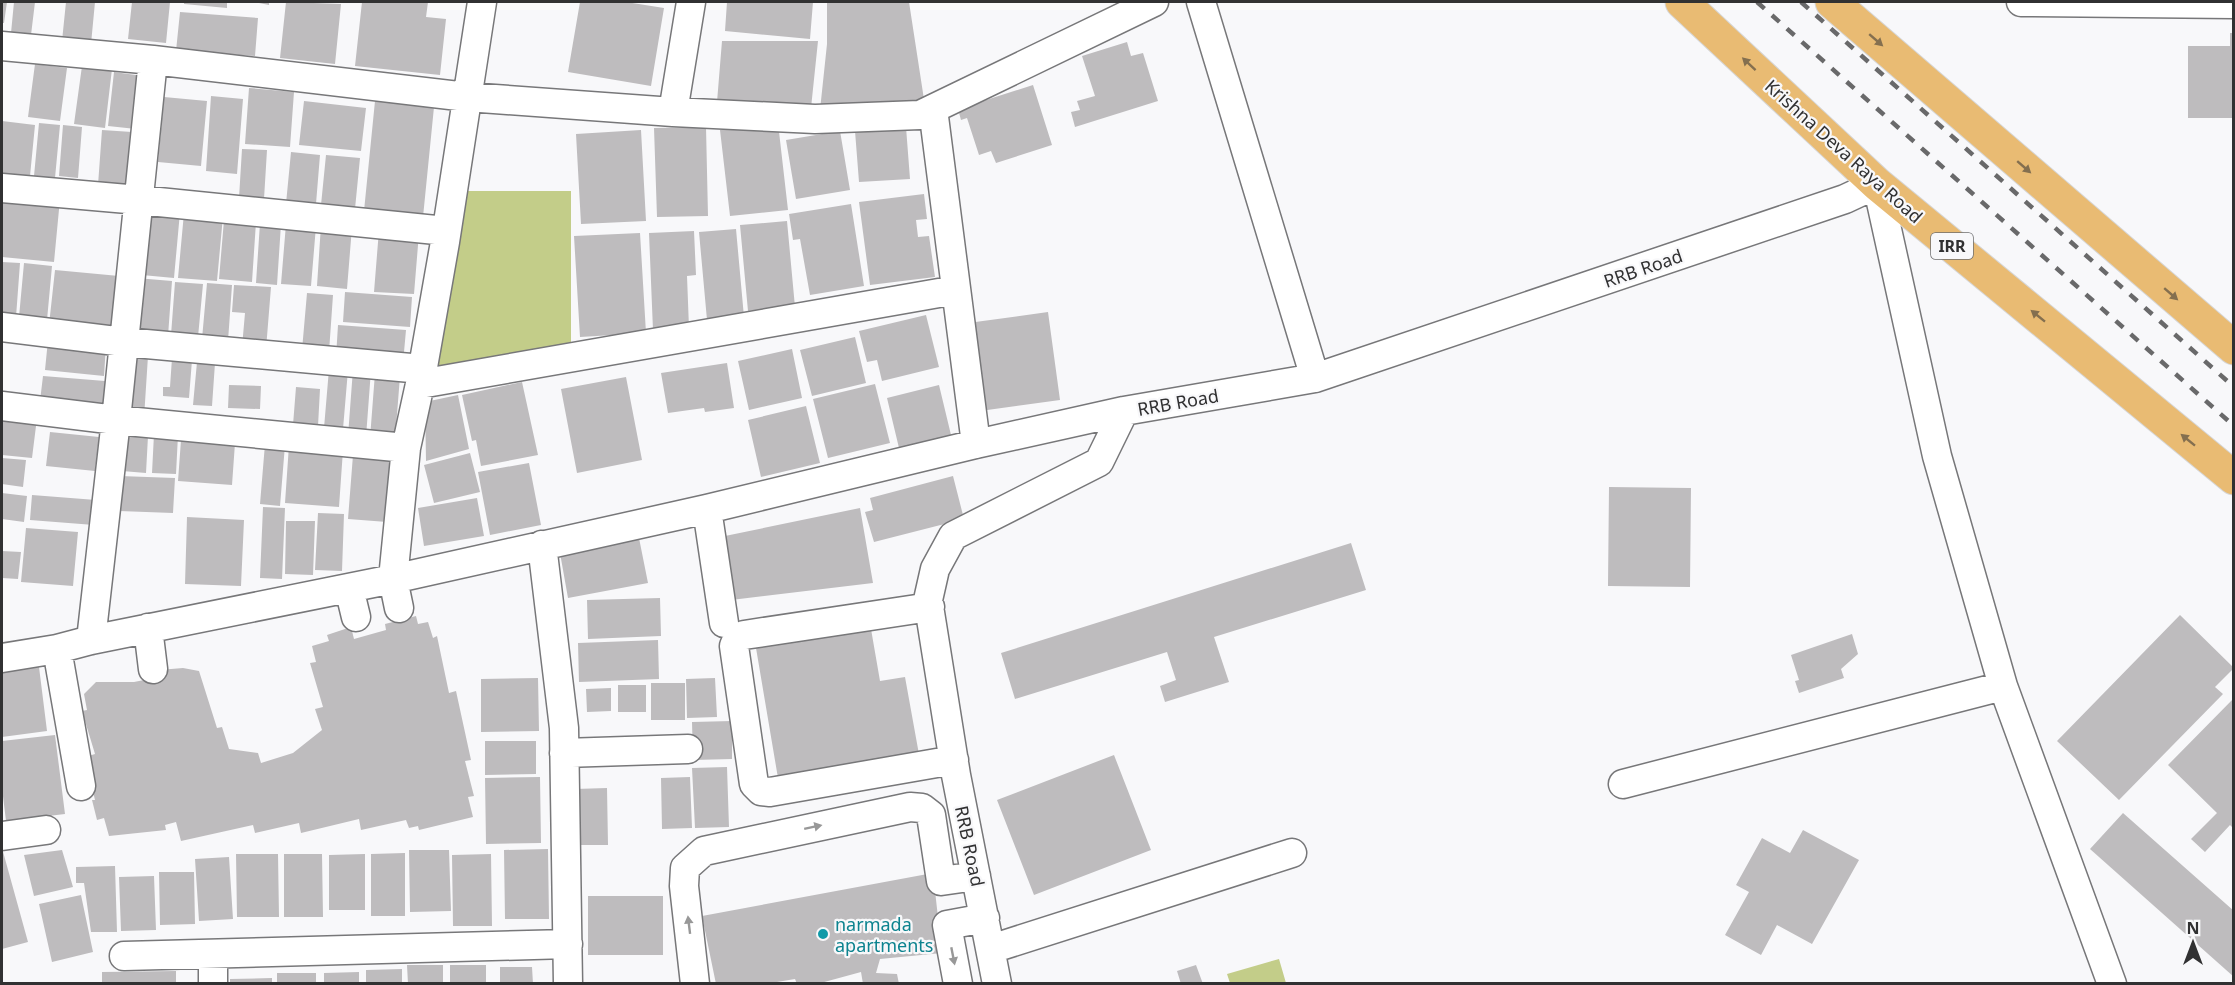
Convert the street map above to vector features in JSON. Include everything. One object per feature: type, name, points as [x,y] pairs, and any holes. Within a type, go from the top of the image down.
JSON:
[{"type":"main road","name":"Krishna Deva Raya Road","points":[[1682,2],[1877,184],[2234,477]]},
{"type":"main road","points":[[1832,2],[2234,348]]},
{"type":"street","points":[[399,608],[393,579],[406,448],[421,377],[446,231],[482,2]]},
{"type":"street","points":[[673,112],[691,2]]},
{"type":"street","points":[[2,46],[153,60],[467,98],[815,119],[920,115],[1154,2]]},
{"type":"street","points":[[1201,2],[1315,378]]},
{"type":"street","points":[[2021,2],[2234,4]]},
{"type":"street","points":[[91,640],[117,420],[153,60]]},
{"type":"street","points":[[933,109],[976,444]]},
{"type":"street","points":[[1877,184],[1937,456],[2003,686],[2112,984]]},
{"type":"street","name":"RRB Road","points":[[997,984],[954,760],[928,600],[935,569],[953,536],[1099,462],[1124,411],[1315,378],[1834,203],[1877,184]]},
{"type":"street","points":[[2,188],[446,231]]},
{"type":"street","points":[[2,327],[421,377],[956,290]]},
{"type":"street","points":[[2,406],[117,420],[406,448]]},
{"type":"street","points":[[2,658],[57,649],[148,628],[393,579],[707,510],[976,444],[1124,411]]},
{"type":"street","points":[[707,510],[724,623]]},
{"type":"street","points":[[542,545],[564,728],[568,984]]},
{"type":"street","points":[[349,588],[356,617]]},
{"type":"street","points":[[930,607],[744,635],[737,639],[734,646],[754,784],[761,791],[770,792],[954,760]]},
{"type":"street","points":[[148,628],[153,669]]},
{"type":"street","points":[[57,649],[81,786]]},
{"type":"street","points":[[1623,784],[2003,686]]},
{"type":"street","points":[[564,753],[688,749]]},
{"type":"street","points":[[695,984],[685,868],[704,851],[910,807],[922,808],[930,815],[958,984]]},
{"type":"street","points":[[2,836],[46,830]]},
{"type":"street","points":[[991,949],[1292,853]]},
{"type":"street","points":[[941,881],[976,876]]},
{"type":"street","points":[[947,925],[985,918]]},
{"type":"street","points":[[124,956],[568,944]]},
{"type":"street","points":[[213,954],[213,984]]},
{"type":"green space","points":[[453,191],[571,191],[571,351],[420,384]]},
{"type":"green space","points":[[1279,959],[1286,983],[1230,983],[1227,974]]},
{"type":"building","points":[[2,2],[7,2],[4,23],[2,23]]},
{"type":"building","points":[[14,2],[35,2],[31,35],[11,33]]},
{"type":"building","points":[[66,2],[95,2],[91,44],[62,41]]},
{"type":"building","points":[[132,2],[170,2],[166,43],[128,39]]},
{"type":"building","points":[[184,2],[227,2],[227,8],[184,4]]},
{"type":"building","points":[[286,2],[341,4],[335,64],[280,58]]},
{"type":"building","points":[[362,2],[428,2],[426,17],[446,19],[440,75],[355,66]]},
{"type":"building","points":[[580,2],[626,2],[664,8],[651,86],[568,72]]},
{"type":"building","points":[[727,2],[813,2],[810,39],[725,31]]},
{"type":"building","points":[[827,2],[909,2],[925,106],[820,110],[827,44]]},
{"type":"building","points":[[180,12],[258,18],[255,56],[176,51]]},
{"type":"building","points":[[2230,33],[2234,33],[2234,118],[2188,118],[2188,46],[2230,46]]},
{"type":"building","points":[[722,41],[818,41],[811,108],[717,102]]},
{"type":"building","points":[[1127,42],[1131,56],[1143,53],[1158,101],[1075,127],[1071,112],[1080,110],[1077,101],[1095,96],[1082,56]]},
{"type":"building","points":[[35,64],[67,68],[60,121],[28,117]]},
{"type":"building","points":[[82,66],[112,69],[105,128],[74,124]]},
{"type":"building","points":[[114,72],[143,76],[136,129],[108,126]]},
{"type":"building","points":[[1033,85],[1052,145],[996,163],[991,151],[979,155],[967,118],[961,120],[958,109]]},
{"type":"building","points":[[249,88],[294,92],[290,147],[245,144]]},
{"type":"building","points":[[211,96],[243,99],[237,174],[206,171]]},
{"type":"building","points":[[164,97],[207,101],[201,166],[158,162]]},
{"type":"building","points":[[304,101],[366,108],[361,151],[299,145]]},
{"type":"building","points":[[375,101],[434,107],[423,217],[364,211]]},
{"type":"building","points":[[2,121],[35,125],[30,176],[2,174]]},
{"type":"building","points":[[39,123],[60,125],[55,178],[34,176]]},
{"type":"building","points":[[778,123],[788,210],[730,216],[720,130]]},
{"type":"building","points":[[63,125],[82,127],[78,178],[59,176]]},
{"type":"building","points":[[706,127],[708,216],[657,217],[654,128]]},
{"type":"building","points":[[906,127],[910,179],[859,182],[855,131]]},
{"type":"building","points":[[102,130],[132,132],[128,187],[98,185]]},
{"type":"building","points":[[641,130],[646,221],[581,224],[576,134]]},
{"type":"building","points":[[840,131],[850,190],[796,199],[786,140]]},
{"type":"building","points":[[242,149],[267,150],[264,199],[239,198]]},
{"type":"building","points":[[291,152],[320,155],[315,216],[285,214]]},
{"type":"building","points":[[326,155],[360,158],[354,219],[320,215]]},
{"type":"building","points":[[2,194],[60,199],[54,262],[2,257]]},
{"type":"building","points":[[924,194],[927,219],[916,220],[918,237],[929,236],[935,277],[870,285],[859,202]]},
{"type":"building","points":[[851,204],[864,286],[810,295],[800,239],[793,240],[789,214]]},
{"type":"building","points":[[147,210],[180,212],[174,278],[142,275]]},
{"type":"building","points":[[184,213],[223,216],[217,281],[178,278]]},
{"type":"building","points":[[224,220],[256,222],[252,282],[219,279]]},
{"type":"building","points":[[787,221],[795,307],[748,311],[740,225]]},
{"type":"building","points":[[260,223],[281,224],[277,285],[256,283]]},
{"type":"building","points":[[286,224],[316,226],[311,286],[281,284]]},
{"type":"building","points":[[321,225],[352,227],[347,289],[317,286]]},
{"type":"building","points":[[736,229],[744,317],[707,320],[699,232]]},
{"type":"building","points":[[379,230],[419,233],[414,294],[374,292]]},
{"type":"building","points":[[694,231],[696,275],[687,276],[689,328],[653,330],[649,233]]},
{"type":"building","points":[[640,233],[646,333],[580,337],[574,236]]},
{"type":"building","points":[[2,262],[20,263],[16,317],[2,315]]},
{"type":"building","points":[[24,263],[52,266],[47,320],[19,317]]},
{"type":"building","points":[[55,270],[119,276],[114,331],[49,325]]},
{"type":"building","points":[[136,278],[172,281],[168,336],[132,332]]},
{"type":"building","points":[[175,282],[203,284],[198,337],[171,335]]},
{"type":"building","points":[[207,283],[232,285],[228,341],[202,339]]},
{"type":"building","points":[[234,285],[271,287],[266,349],[242,347],[245,313],[232,312]]},
{"type":"building","points":[[345,292],[412,297],[410,327],[343,322]]},
{"type":"building","points":[[307,293],[333,295],[329,352],[302,350]]},
{"type":"building","points":[[1048,312],[1060,400],[980,411],[968,323]]},
{"type":"building","points":[[926,315],[939,367],[882,381],[877,360],[867,362],[859,331]]},
{"type":"building","points":[[338,325],[406,330],[403,363],[336,357]]},
{"type":"building","points":[[855,337],[866,383],[812,396],[800,350]]},
{"type":"building","points":[[48,340],[106,345],[104,376],[45,370]]},
{"type":"building","points":[[792,349],[802,398],[749,410],[738,361]]},
{"type":"building","points":[[131,355],[148,356],[144,418],[126,417]]},
{"type":"building","points":[[172,358],[192,360],[189,398],[163,396],[163,387],[170,387]]},
{"type":"building","points":[[197,362],[215,363],[212,406],[193,405]]},
{"type":"building","points":[[727,363],[734,408],[705,412],[704,408],[668,413],[661,373]]},
{"type":"building","points":[[329,369],[348,370],[343,429],[324,428]]},
{"type":"building","points":[[353,369],[371,370],[366,437],[348,436]]},
{"type":"building","points":[[375,373],[400,376],[395,440],[370,438]]},
{"type":"building","points":[[43,376],[105,381],[103,407],[40,401]]},
{"type":"building","points":[[626,377],[642,460],[577,473],[561,389]]},
{"type":"building","points":[[522,382],[538,455],[481,466],[476,440],[472,441],[462,395]]},
{"type":"building","points":[[875,384],[890,443],[828,458],[813,399]]},
{"type":"building","points":[[229,385],[261,386],[260,409],[228,408]]},
{"type":"building","points":[[939,385],[951,435],[899,448],[887,398]]},
{"type":"building","points":[[296,387],[320,389],[318,426],[293,425]]},
{"type":"building","points":[[458,395],[469,449],[426,461],[425,402]]},
{"type":"building","points":[[806,406],[820,463],[761,477],[748,420]]},
{"type":"building","points":[[2,414],[37,418],[32,458],[2,455]]},
{"type":"building","points":[[50,432],[99,437],[95,471],[46,466]]},
{"type":"building","points":[[154,434],[178,435],[176,474],[152,473]]},
{"type":"building","points":[[124,435],[148,436],[146,473],[122,471]]},
{"type":"building","points":[[181,440],[235,443],[232,485],[178,481]]},
{"type":"building","points":[[265,444],[285,445],[280,506],[260,504]]},
{"type":"building","points":[[289,445],[343,450],[339,507],[285,503]]},
{"type":"building","points":[[470,453],[480,492],[434,503],[424,465]]},
{"type":"building","points":[[353,455],[392,458],[387,522],[348,519]]},
{"type":"building","points":[[2,458],[26,460],[23,487],[2,484]]},
{"type":"building","points":[[529,463],[541,525],[490,535],[478,472]]},
{"type":"building","points":[[120,476],[175,478],[173,513],[119,511]]},
{"type":"building","points":[[953,476],[964,519],[874,542],[865,512],[873,510],[870,498]]},
{"type":"building","points":[[1609,487],[1691,488],[1690,587],[1608,586]]},
{"type":"building","points":[[2,493],[27,496],[24,522],[2,519]]},
{"type":"building","points":[[32,495],[96,500],[94,525],[30,520]]},
{"type":"building","points":[[477,498],[484,536],[424,546],[418,508]]},
{"type":"building","points":[[263,507],[285,508],[282,579],[260,578]]},
{"type":"building","points":[[860,508],[873,583],[731,600],[725,536]]},
{"type":"building","points":[[318,513],[344,514],[342,571],[315,570]]},
{"type":"building","points":[[187,517],[244,520],[241,586],[185,584]]},
{"type":"building","points":[[286,521],[315,521],[313,575],[285,574]]},
{"type":"building","points":[[26,528],[78,532],[73,586],[21,582]]},
{"type":"building","points":[[639,538],[648,583],[568,598],[560,553]]},
{"type":"building","points":[[1351,543],[1366,590],[1214,637],[1229,682],[1165,702],[1160,686],[1176,680],[1167,652],[1015,699],[1001,653]]},
{"type":"building","points":[[2,551],[21,552],[18,579],[2,578]]},
{"type":"building","points":[[660,598],[661,636],[588,639],[587,600]]},
{"type":"building","points":[[2180,615],[2234,668],[2215,687],[2223,694],[2119,800],[2057,741]]},
{"type":"building","points":[[416,616],[418,624],[428,622],[433,638],[437,636],[449,693],[456,691],[471,760],[465,761],[474,796],[468,797],[473,817],[419,830],[418,826],[409,828],[406,820],[361,830],[359,819],[301,833],[299,823],[255,833],[253,825],[181,841],[176,822],[165,825],[166,830],[109,836],[104,818],[97,820],[85,757],[95,754],[82,711],[87,710],[84,694],[96,682],[134,682],[149,679],[159,670],[183,668],[199,671],[217,728],[222,727],[229,749],[258,753],[261,763],[293,753],[322,730],[315,709],[323,707],[310,663],[316,662],[312,646],[329,641],[327,635],[351,627],[354,639],[386,630],[385,624]]},
{"type":"building","points":[[871,629],[880,681],[905,677],[920,760],[779,784],[756,648]]},
{"type":"building","points":[[1852,634],[1858,654],[1841,669],[1844,678],[1799,693],[1795,681],[1799,680],[1791,655]]},
{"type":"building","points":[[658,640],[659,679],[579,682],[578,643]]},
{"type":"building","points":[[39,667],[47,731],[2,737],[2,672]]},
{"type":"building","points":[[538,678],[539,731],[481,732],[481,679]]},
{"type":"building","points":[[715,678],[717,717],[687,718],[686,679]]},
{"type":"building","points":[[651,683],[685,683],[685,720],[651,720]]},
{"type":"building","points":[[618,685],[646,685],[646,712],[618,712]]},
{"type":"building","points":[[611,688],[611,711],[587,712],[586,689]]},
{"type":"building","points":[[2234,698],[2234,829],[2230,825],[2205,852],[2191,839],[2217,813],[2168,765]]},
{"type":"building","points":[[732,721],[732,759],[693,760],[692,722]]},
{"type":"building","points":[[55,735],[65,814],[6,821],[2,788],[2,741]]},
{"type":"building","points":[[485,741],[536,741],[536,774],[485,775]]},
{"type":"building","points":[[1114,755],[1151,850],[1034,895],[997,800]]},
{"type":"building","points":[[727,767],[729,827],[695,828],[692,768]]},
{"type":"building","points":[[540,777],[541,843],[486,844],[485,778]]},
{"type":"building","points":[[690,777],[692,828],[662,829],[661,778]]},
{"type":"building","points":[[607,788],[608,845],[576,845],[575,789]]},
{"type":"building","points":[[2123,813],[2234,911],[2234,977],[2090,849]]},
{"type":"building","points":[[1803,830],[1859,860],[1812,944],[1777,925],[1761,955],[1725,935],[1749,892],[1736,885],[1762,838],[1790,853]]},
{"type":"building","points":[[2,848],[28,942],[2,949]]},
{"type":"building","points":[[548,849],[549,919],[505,919],[504,850]]},
{"type":"building","points":[[62,850],[73,887],[34,896],[24,855]]},
{"type":"building","points":[[409,850],[449,850],[451,911],[410,912]]},
{"type":"building","points":[[405,853],[405,916],[371,916],[371,854]]},
{"type":"building","points":[[236,854],[278,854],[279,917],[237,917]]},
{"type":"building","points":[[284,854],[322,854],[323,917],[284,917]]},
{"type":"building","points":[[365,854],[365,910],[329,910],[329,855]]},
{"type":"building","points":[[491,854],[492,926],[453,926],[452,855]]},
{"type":"building","points":[[229,857],[233,919],[199,921],[195,859]]},
{"type":"building","points":[[115,866],[117,932],[91,932],[84,883],[76,883],[76,867]]},
{"type":"building","points":[[159,872],[194,872],[195,924],[160,925]]},
{"type":"building","name":"narmada apartments","points":[[933,873],[942,953],[880,959],[876,973],[897,974],[899,984],[863,984],[861,972],[817,984],[797,984],[795,979],[765,984],[716,984],[702,916]]},
{"type":"building","points":[[154,876],[156,930],[121,931],[119,877]]},
{"type":"building","points":[[81,895],[93,952],[52,962],[39,904]]},
{"type":"building","points":[[588,896],[663,896],[663,955],[588,955]]},
{"type":"building","points":[[407,965],[443,965],[443,984],[408,984]]},
{"type":"building","points":[[450,965],[486,965],[486,984],[450,984]]},
{"type":"building","points":[[1196,965],[1203,984],[1181,984],[1177,971]]},
{"type":"building","points":[[500,967],[532,967],[533,984],[500,984]]},
{"type":"building","points":[[402,969],[402,984],[366,984],[366,970]]},
{"type":"building","points":[[176,971],[176,984],[102,984],[102,972]]},
{"type":"building","points":[[359,972],[359,984],[324,984],[324,973]]},
{"type":"building","points":[[277,973],[316,973],[316,984],[277,984]]},
{"type":"building","points":[[272,978],[272,984],[230,984],[230,979]]},
{"type":"railway","points":[[1757,2],[2234,426]]},
{"type":"railway","points":[[1801,2],[2234,387]]},
{"type":"place","name":"narmada apartments","points":[[823,934]]}]
